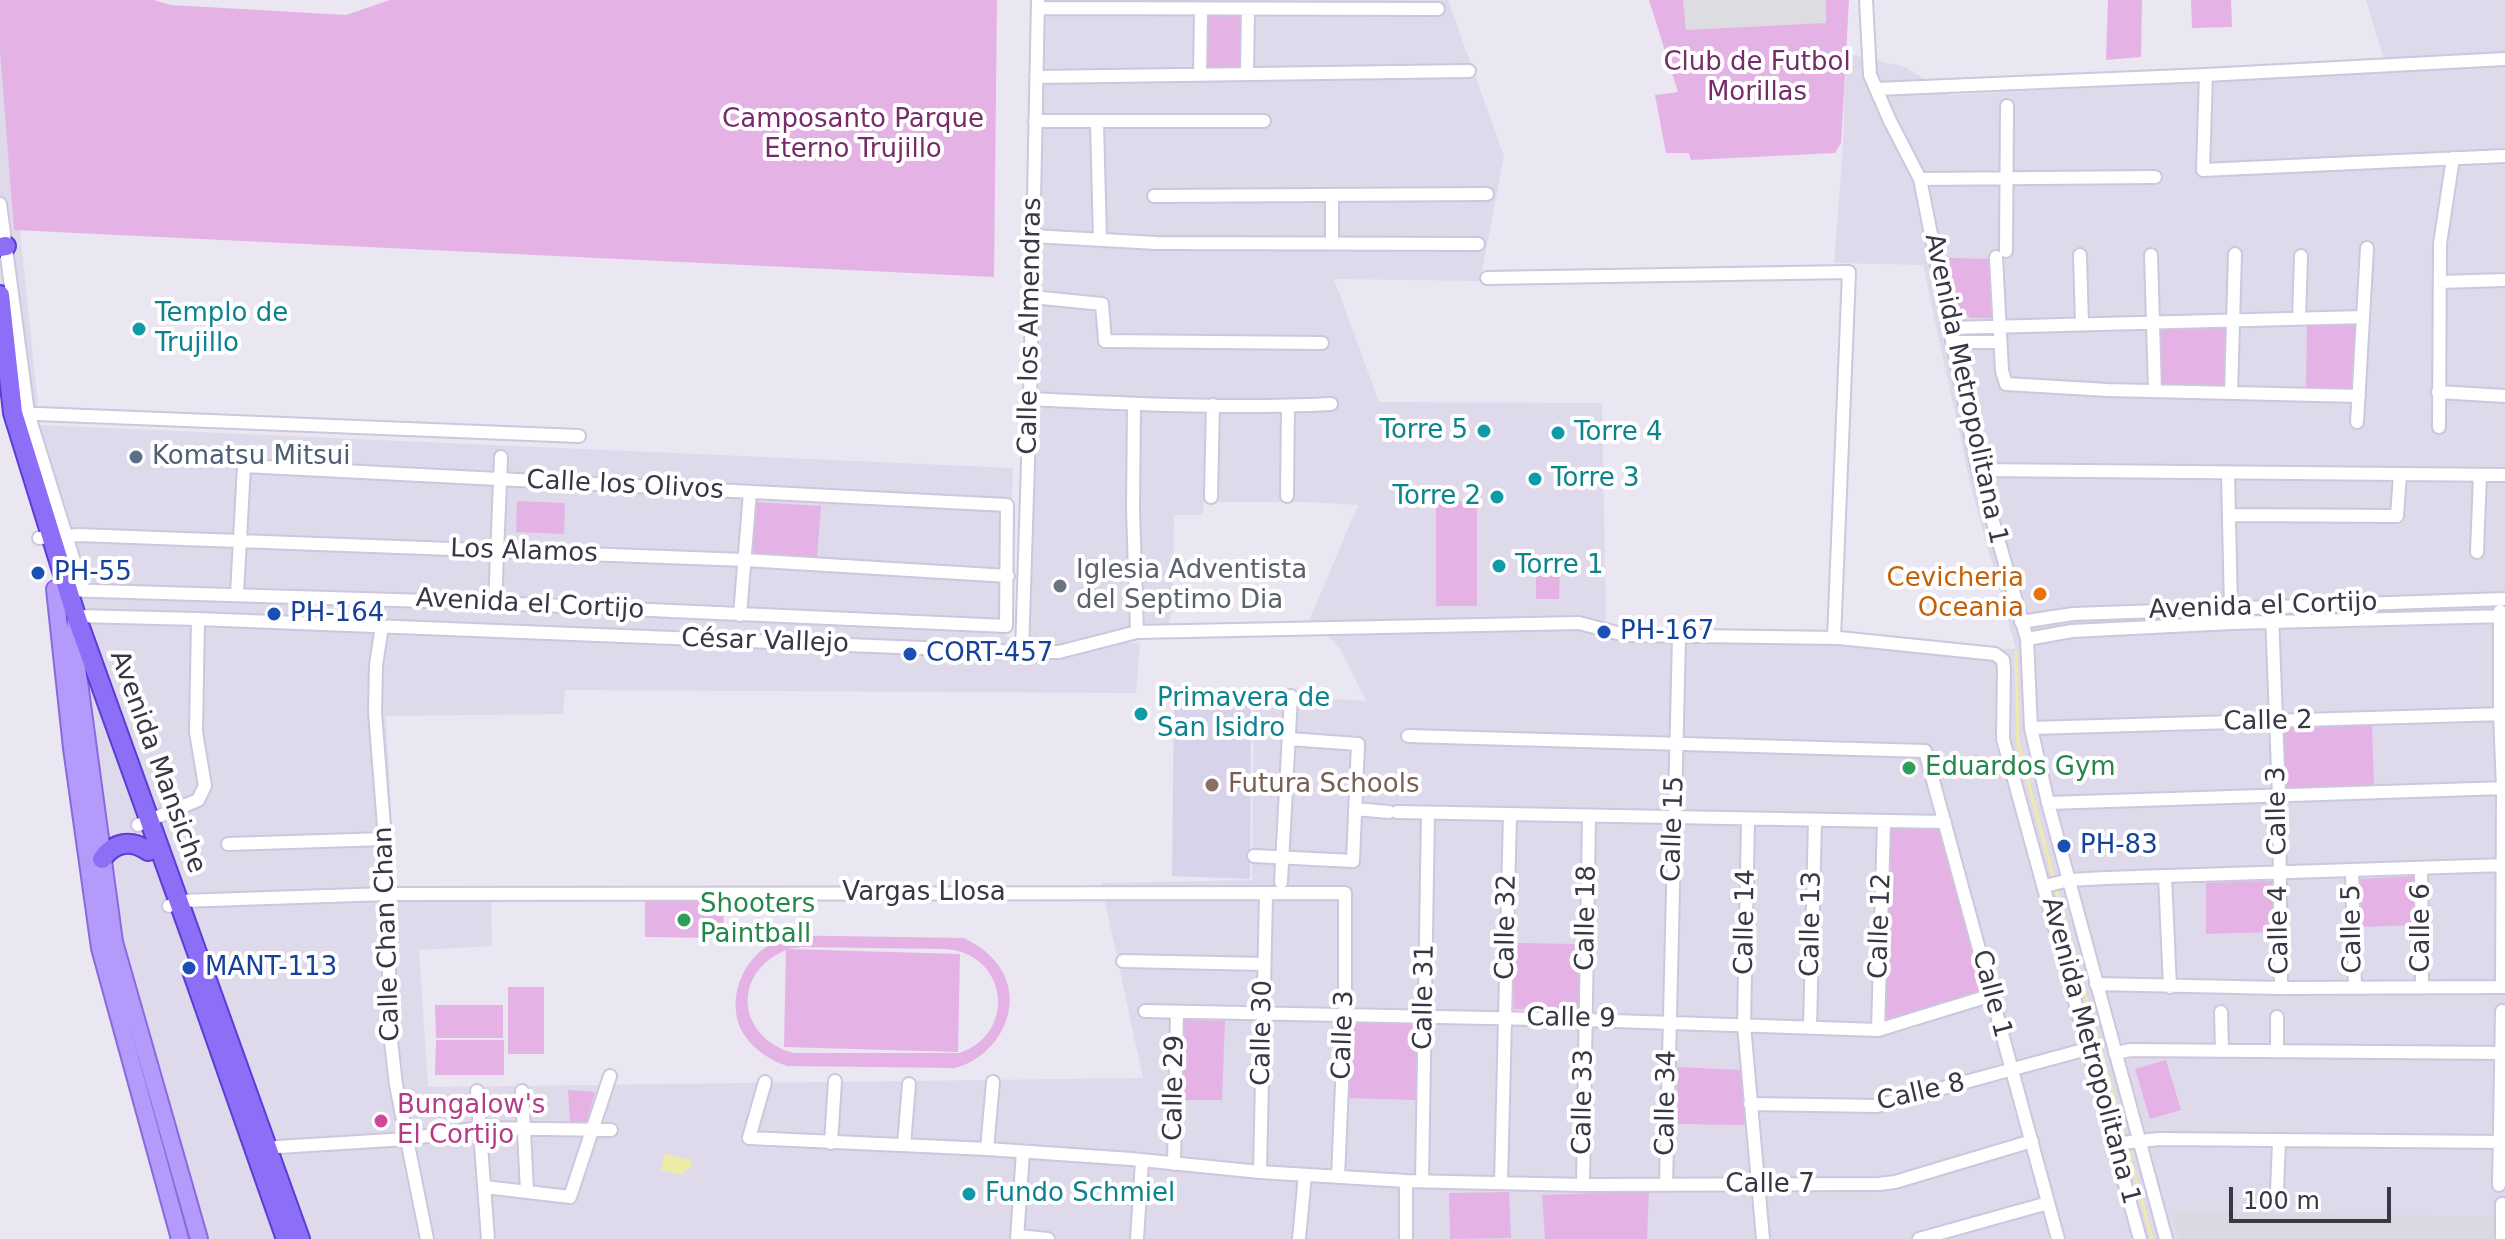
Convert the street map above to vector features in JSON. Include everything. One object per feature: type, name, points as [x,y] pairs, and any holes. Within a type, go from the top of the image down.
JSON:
[{"type":"highway","name":"Avenida Mansiche","points":[[0,295],[14,413],[76,616],[144,822],[148,851],[174,904]]},
{"type":"highway","name":"Avenida Mansiche","points":[[69,590],[74,645],[144,822],[261,1148],[300,1239]]},
{"type":"highway","points":[[102,859],[123,843],[132,843],[148,851]]},
{"type":"highway","name":"Avenida Mansiche","points":[[261,1148],[286,1239]]},
{"type":"main road","points":[[69,590],[72,748],[100,948],[180,1239]]},
{"type":"main road","points":[[76,616],[74,645],[114,942],[199,1239]]},
{"type":"street","name":"Avenida Metropolitana 1","points":[[1866,0],[1870,75],[1920,179],[1978,470],[2027,639],[2031,728],[2048,803],[2153,1206],[2166,1239]]},
{"type":"street","points":[[1038,4],[1201,9],[1438,9]]},
{"type":"street","name":"Calle los Almendras","points":[[1022,652],[1038,4]]},
{"type":"street","points":[[1200,75],[1201,9]]},
{"type":"street","points":[[1247,74],[1248,9]]},
{"type":"street","points":[[1876,89],[2505,59]]},
{"type":"street","points":[[1036,77],[1469,71]]},
{"type":"street","points":[[2206,75],[2203,170],[2505,156]]},
{"type":"street","points":[[2007,106],[2007,178],[1999,325],[2006,384],[2359,396]]},
{"type":"street","points":[[1035,121],[1264,121]]},
{"type":"street","points":[[1097,122],[1100,240]]},
{"type":"street","points":[[2439,427],[2440,244],[2453,158]]},
{"type":"street","points":[[1920,179],[2155,177]]},
{"type":"street","points":[[1154,196],[1487,194]]},
{"type":"street","points":[[1332,195],[1332,243]]},
{"type":"street","points":[[0,204],[14,413],[69,590]]},
{"type":"street","points":[[1033,236],[1156,243],[1478,244]]},
{"type":"street","points":[[2357,422],[2367,248]]},
{"type":"street","points":[[2231,393],[2235,254]]},
{"type":"street","points":[[2080,255],[2082,324]]},
{"type":"street","points":[[2151,255],[2155,391]]},
{"type":"street","points":[[2299,318],[2301,256]]},
{"type":"street","points":[[1487,278],[1849,272],[1834,638]]},
{"type":"street","points":[[2440,282],[2505,280]]},
{"type":"street","points":[[1032,297],[1102,304],[1105,341],[1322,343]]},
{"type":"street","points":[[1950,328],[2363,317]]},
{"type":"street","points":[[1952,342],[2000,342]]},
{"type":"street","points":[[2438,392],[2505,396]]},
{"type":"street","points":[[1030,399],[1134,404],[1331,404]]},
{"type":"street","points":[[1134,404],[1137,632]]},
{"type":"street","points":[[1211,497],[1213,405]]},
{"type":"street","points":[[1287,496],[1288,406]]},
{"type":"street","points":[[14,413],[579,436]]},
{"type":"street","points":[[495,603],[501,457]]},
{"type":"street","name":"Calle los Olivos","points":[[238,541],[244,466],[1007,505],[1008,576]]},
{"type":"street","points":[[1978,470],[2505,475]]},
{"type":"street","points":[[2228,474],[2231,608]]},
{"type":"street","points":[[2229,515],[2397,516],[2400,474]]},
{"type":"street","points":[[2477,552],[2480,475]]},
{"type":"street","points":[[740,615],[750,492]]},
{"type":"street","name":"Los Alamos","points":[[51,537],[745,560],[1008,576]]},
{"type":"street","points":[[237,594],[238,541]]},
{"type":"street","name":"Avenida el Cortijo","points":[[69,590],[495,603],[1006,626],[1008,576]]},
{"type":"street","points":[[2096,984],[2281,988],[2504,987],[2503,599]]},
{"type":"street","name":"Avenida el Cortijo","points":[[2021,622],[2073,614],[2503,599]]},
{"type":"street","name":"Calle 3","points":[[2272,607],[2280,872]]},
{"type":"street","name":"César Vallejo","points":[[76,616],[1022,652],[1059,652],[1137,632],[1579,623],[1625,635],[1834,638],[1995,654],[2003,660],[2003,739],[2047,886]]},
{"type":"street","name":"Avenida el Cortijo","points":[[2027,639],[2072,631],[2503,616]]},
{"type":"street","points":[[144,822],[198,800],[205,786],[196,732],[198,619]]},
{"type":"street","name":"Calle Chan Chan","points":[[382,626],[376,665],[375,712],[385,839],[391,1041],[396,1085],[427,1239]]},
{"type":"street","name":"Calle 15","points":[[1668,1022],[1679,637]]},
{"type":"street","points":[[1281,882],[1291,696]]},
{"type":"street","name":"Calle 2","points":[[2031,728],[2502,714]]},
{"type":"street","points":[[1408,736],[1677,745]]},
{"type":"street","points":[[1254,856],[1353,861],[1358,744],[1289,739]]},
{"type":"street","name":"Calle 1","points":[[1677,745],[1923,750],[1926,753],[2058,1239]]},
{"type":"street","points":[[2048,803],[2504,788]]},
{"type":"street","points":[[1355,809],[1674,819],[1945,822]]},
{"type":"street","name":"Calle 31","points":[[1422,1181],[1428,813]]},
{"type":"street","name":"Calle 32","points":[[1501,1183],[1510,814]]},
{"type":"street","name":"Calle 18","points":[[1585,1020],[1589,817]]},
{"type":"street","name":"Calle 14","points":[[1748,819],[1744,1025],[1763,1239]]},
{"type":"street","name":"Calle 13","points":[[1810,1028],[1815,820]]},
{"type":"street","name":"Calle 12","points":[[1878,1030],[1884,821]]},
{"type":"street","points":[[228,844],[385,839]]},
{"type":"street","points":[[2066,880],[2504,865]]},
{"type":"street","name":"Calle 6","points":[[2421,868],[2422,987]]},
{"type":"street","name":"Calle 5","points":[[2352,870],[2355,988]]},
{"type":"street","name":"Calle 4","points":[[2280,872],[2281,988]]},
{"type":"street","points":[[2165,876],[2170,987]]},
{"type":"street","name":"Avenida Metropolitana 1","points":[[2066,880],[2047,886],[2087,1049],[2116,1143],[2140,1239]]},
{"type":"street","name":"Calle 3","points":[[1338,1177],[1345,1015],[1345,893]]},
{"type":"street","name":"Vargas Llosa","points":[[174,904],[387,894],[1345,893]]},
{"type":"street","name":"Calle 30","points":[[1260,1172],[1266,894]]},
{"type":"street","points":[[1123,961],[1264,964]]},
{"type":"street","name":"Calle 9","points":[[1145,1011],[1668,1022],[1878,1030],[1992,995]]},
{"type":"street","points":[[2499,1185],[2502,1011]]},
{"type":"street","name":"Calle 29","points":[[1174,1164],[1177,1012]]},
{"type":"street","points":[[2221,1012],[2222,1051]]},
{"type":"street","points":[[2277,1017],[2277,1051]]},
{"type":"street","name":"Calle 33","points":[[1583,1185],[1585,1020]]},
{"type":"street","name":"Calle 34","points":[[1666,1185],[1668,1022]]},
{"type":"street","name":"Calle 8","points":[[1750,1104],[1877,1106],[2087,1049]]},
{"type":"street","points":[[2115,1053],[2131,1050],[2503,1053]]},
{"type":"street","points":[[485,1187],[570,1197],[610,1076]]},
{"type":"street","points":[[831,1143],[835,1081]]},
{"type":"street","name":"Calle 7","points":[[765,1082],[749,1138],[987,1149],[1406,1181],[1583,1185],[1887,1184],[2032,1141]]},
{"type":"street","points":[[987,1149],[993,1082]]},
{"type":"street","points":[[904,1145],[909,1084]]},
{"type":"street","points":[[477,1091],[488,1239]]},
{"type":"street","points":[[522,1091],[527,1191]]},
{"type":"street","points":[[261,1148],[407,1139],[479,1128],[611,1130]]},
{"type":"street","points":[[2116,1143],[2136,1140],[2502,1142]]},
{"type":"street","points":[[2277,1191],[2279,1141]]},
{"type":"street","points":[[1023,1152],[1018,1237],[1048,1239]]},
{"type":"street","points":[[1137,1239],[1142,1161]]},
{"type":"street","points":[[1299,1239],[1305,1175]]},
{"type":"street","points":[[1406,1181],[1406,1239]]},
{"type":"street","points":[[1919,1239],[2048,1203]]},
{"type":"street","points":[[2502,1204],[2502,1239]]},
{"type":"street","points":[[2134,1211],[2153,1206]]},
{"type":"shaded area","points":[[1045,0],[1448,0],[1504,156],[1480,281],[1334,279],[1379,402],[1602,403],[1606,625],[1836,643],[2016,649],[1972,492],[1923,265],[1834,263],[1843,146],[1845,53],[1905,67],[1950,95],[2319,76],[2385,64],[2366,0],[2505,0],[2505,1239],[208,1239],[120,933],[117,882],[67,603],[0,338],[0,36],[40,425],[1013,468],[1006,637],[1022,638],[1032,258]],"holes":[[[1204,502],[1358,505],[1310,619],[1340,648],[1366,701],[1254,694],[1252,880],[1101,883],[1143,1078],[428,1087],[419,950],[492,946],[491,887],[395,888],[386,716],[563,714],[565,690],[1136,693],[1140,643],[1104,642],[1167,632],[1173,607],[1174,515],[1203,515]]]},
{"type":"shaded area","points":[[1683,0],[1826,0],[1826,23],[1686,30]]},
{"type":"shaded area","name":"Futura Schools","points":[[1174,693],[1251,693],[1250,879],[1172,876]]},
{"type":"shaded area","points":[[665,1154],[692,1160],[690,1169],[683,1175],[661,1170]]},
{"type":"shaded area","points":[[2172,1212],[2494,1217],[2494,1239],[2180,1239]]},
{"type":"green space","name":"Camposanto Parque Eterno Trujillo","points":[[0,0],[154,0],[171,5],[346,15],[390,0],[997,0],[994,277],[14,230],[0,51]]},
{"type":"green space","name":"Club de Futbol Morillas","points":[[1649,0],[1849,0],[1841,143],[1835,153],[1691,160],[1689,153],[1666,153],[1655,95],[1678,92]]},
{"type":"green space","points":[[2108,0],[2142,0],[2141,57],[2106,60]]},
{"type":"green space","points":[[2191,0],[2231,0],[2232,27],[2192,28]]},
{"type":"green space","points":[[1206,12],[1244,13],[1243,69],[1205,69]]},
{"type":"green space","points":[[1948,258],[1992,259],[1994,318],[1970,318],[1957,306]]},
{"type":"green space","points":[[2359,323],[2356,390],[2306,388],[2307,326]]},
{"type":"green space","points":[[2229,324],[2227,387],[2159,385],[2158,327]]},
{"type":"green space","points":[[517,501],[565,503],[564,534],[516,532]]},
{"type":"green space","points":[[1436,501],[1477,501],[1477,606],[1436,606]]},
{"type":"green space","points":[[753,502],[821,506],[817,557],[752,555]]},
{"type":"green space","points":[[1536,560],[1560,560],[1559,599],[1536,599]]},
{"type":"green space","points":[[2372,725],[2374,786],[2284,788],[2282,727]]},
{"type":"green space","points":[[1889,828],[1943,829],[1985,995],[1885,1022]]},
{"type":"green space","points":[[2416,876],[2418,925],[2359,927],[2357,879]]},
{"type":"green space","points":[[2272,881],[2272,932],[2206,934],[2206,883]]},
{"type":"green space","name":"Shooters Paintball","points":[[645,899],[724,902],[723,938],[645,937]]},
{"type":"green space","points":[[769,935],[964,938],[987,953],[1004,975],[1009,992],[1005,1024],[985,1052],[955,1068],[787,1066],[753,1046],[739,1025],[736,1012],[738,986],[743,974],[749,963],[768,946]],"holes":[[[787,949],[945,949],[966,954],[982,964],[993,979],[998,995],[997,1013],[991,1029],[978,1043],[959,1053],[793,1053],[774,1045],[752,1019],[748,1004],[749,988],[768,960],[786,950],[784,1047],[958,1052],[960,954]]]},
{"type":"green space","points":[[1514,943],[1582,944],[1579,1011],[1514,1009]]},
{"type":"green space","points":[[508,987],[544,987],[544,1054],[508,1054]]},
{"type":"green space","points":[[435,1005],[503,1005],[503,1038],[436,1038]]},
{"type":"green space","points":[[1182,1020],[1225,1021],[1222,1100],[1181,1100]]},
{"type":"green space","points":[[1351,1021],[1418,1023],[1416,1100],[1349,1098]]},
{"type":"green space","points":[[436,1040],[504,1040],[504,1075],[435,1075]]},
{"type":"green space","points":[[2166,1060],[2181,1110],[2150,1119],[2135,1069]]},
{"type":"green space","points":[[1677,1067],[1742,1070],[1746,1125],[1678,1124]]},
{"type":"green space","points":[[568,1090],[595,1092],[586,1124],[570,1124]]},
{"type":"green space","points":[[1649,1191],[1647,1239],[1545,1239],[1542,1195]]},
{"type":"green space","points":[[1509,1192],[1511,1238],[1450,1239],[1449,1193]]},
{"type":"waterway","points":[[2016,652],[2018,743],[2054,880]]},
{"type":"waterway","points":[[2056,888],[2125,1139]]},
{"type":"waterway","points":[[2127,1146],[2152,1239]]},
{"type":"place","name":"Templo de Trujillo","points":[[139,329]]},
{"type":"place","name":"Torre 5","points":[[1484,431]]},
{"type":"place","name":"Torre 4","points":[[1558,433]]},
{"type":"place","name":"Komatsu Mitsui","points":[[136,457]]},
{"type":"place","name":"Torre 3","points":[[1535,479]]},
{"type":"place","name":"Torre 2","points":[[1497,497]]},
{"type":"place","name":"Torre 1","points":[[1499,566]]},
{"type":"place","name":"PH-55","points":[[38,573]]},
{"type":"place","name":"Iglesia Adventista del Septimo Dia","points":[[1060,586]]},
{"type":"place","name":"Cevicheria Oceania","points":[[2040,594]]},
{"type":"place","name":"PH-164","points":[[274,614]]},
{"type":"place","name":"PH-167","points":[[1604,632]]},
{"type":"place","name":"CORT-457","points":[[910,654]]},
{"type":"place","name":"Primavera de San Isidro","points":[[1141,714]]},
{"type":"place","name":"Eduardos Gym","points":[[1909,768]]},
{"type":"place","name":"Futura Schools","points":[[1212,785]]},
{"type":"place","name":"PH-83","points":[[2064,846]]},
{"type":"place","name":"Shooters Paintball","points":[[684,920]]},
{"type":"place","name":"MANT-113","points":[[189,968]]},
{"type":"place","name":"Bungalow's El Cortijo","points":[[381,1121]]},
{"type":"place","name":"Fundo Schmiel","points":[[969,1194]]}]
